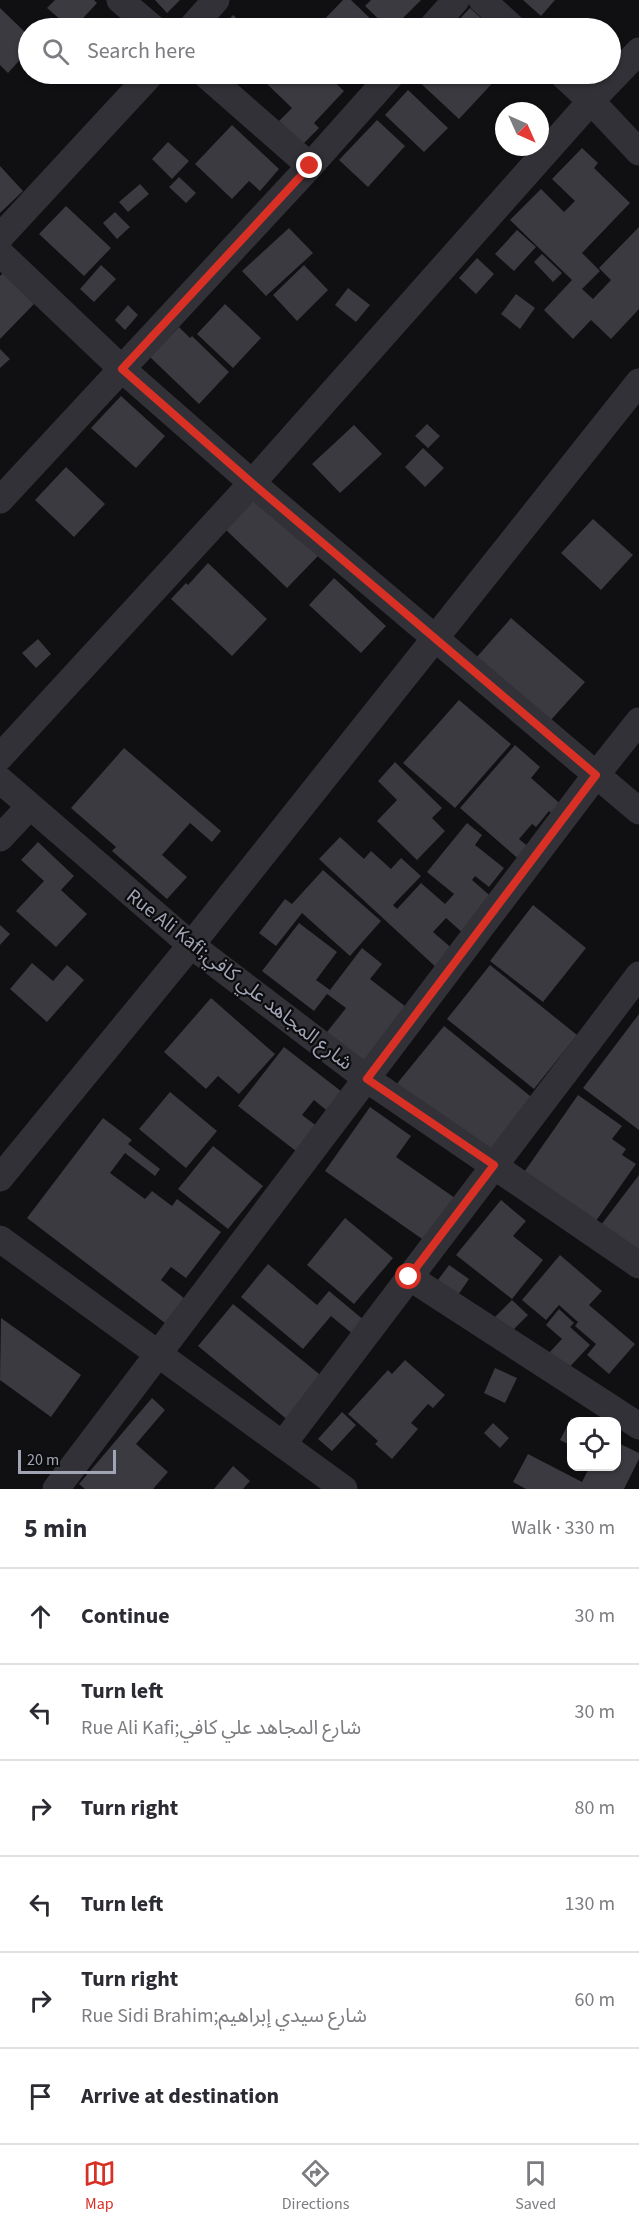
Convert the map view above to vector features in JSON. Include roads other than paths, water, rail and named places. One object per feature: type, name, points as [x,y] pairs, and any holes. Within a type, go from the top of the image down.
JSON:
[{"type":"street","points":[[120,0],[141,18]]},
{"type":"street","points":[[200,18],[216,0]]},
{"type":"street","points":[[440,18],[456,0]]},
{"type":"street","points":[[482,0],[502,18]]},
{"type":"street","points":[[621,70],[639,51]]},
{"type":"street","points":[[0,237],[142,84]]},
{"type":"street","points":[[216,84],[310,166]]},
{"type":"street","points":[[0,500],[383,84]]},
{"type":"street","points":[[573,84],[639,152]]},
{"type":"street","points":[[0,757],[252,483],[607,84]]},
{"type":"street","points":[[0,253],[122,369],[252,483],[639,810]]},
{"type":"street","points":[[0,1178],[191,945],[639,382]]},
{"type":"street","points":[[56,1489],[639,721]]},
{"type":"street","name":"Rue Ali Kafi;شارع المجاهد علي كافي","points":[[0,780],[191,945],[367,1079],[639,1265]]},
{"type":"street","points":[[0,838],[30,806]]},
{"type":"street","points":[[283,1444],[639,975]]},
{"type":"street","points":[[0,1239],[344,1489]]},
{"type":"street","points":[[409,1277],[639,1426]]}]
